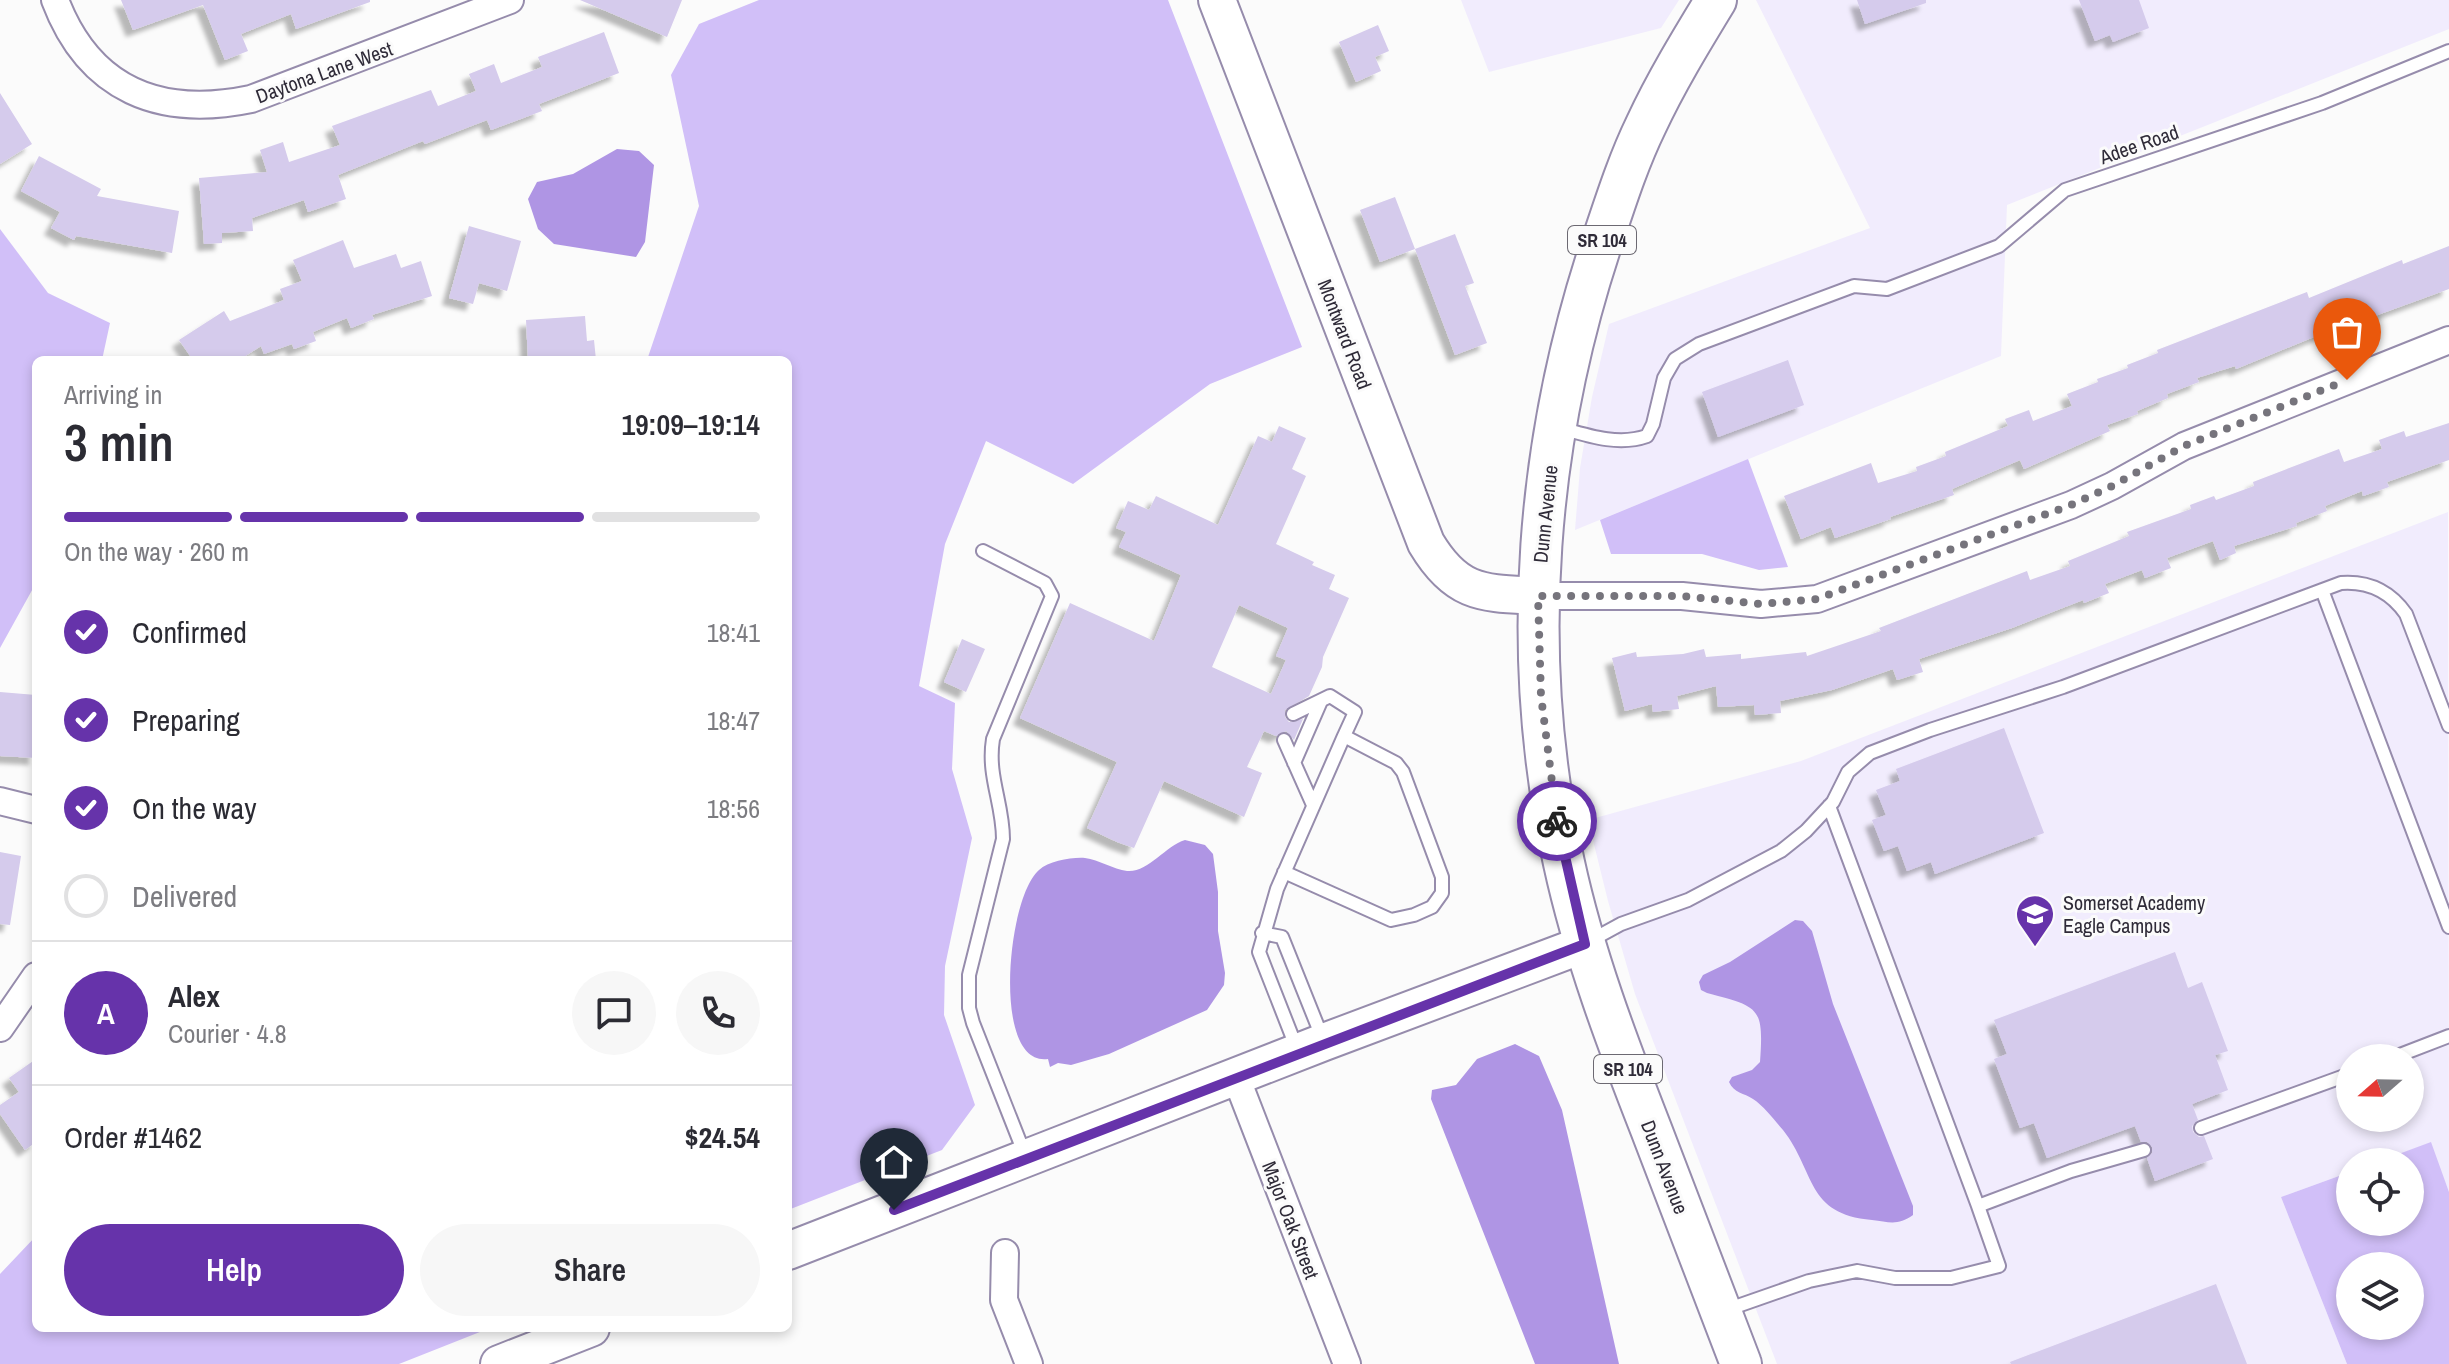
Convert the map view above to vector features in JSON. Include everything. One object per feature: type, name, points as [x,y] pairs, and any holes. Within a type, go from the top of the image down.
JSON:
[{"type":"main road","name":"Dunn Avenue","points":[[1716,0],[1645,127],[1591,271],[1570,349],[1555,427],[1542,525],[1538,596],[1541,696],[1549,777],[1564,863],[1585,944],[1607,1015],[1741,1364]]},
{"type":"street","name":"Daytona Lane West","points":[[55,0],[70,35],[106,77],[131,92],[190,106],[222,105],[251,99],[510,0]]},
{"type":"street","name":"Montward Road","points":[[1217,0],[1426,543],[1436,561],[1466,586],[1489,594],[1538,596]]},
{"type":"street","points":[[1538,596],[1682,596],[1761,604],[1817,599],[2071,505],[2184,446],[2449,340]]},
{"type":"street","points":[[0,801],[32,809]]},
{"type":"street","points":[[792,1249],[1585,944]]},
{"type":"street","points":[[0,1028],[32,982]]},
{"type":"street","name":"Major Oak Street","points":[[1236,1077],[1347,1364]]},
{"type":"street","points":[[1005,1253],[1004,1300],[1029,1364]]},
{"type":"street","points":[[499,1364],[581,1332]]},
{"type":"lane","name":"Adee Road","points":[[1555,427],[1593,437],[1632,442],[1647,436],[1664,378],[1675,359],[1699,344],[1854,286],[1887,289],[1999,246],[2065,190],[2322,103],[2449,51]]},
{"type":"lane","points":[[983,551],[1045,583],[1052,596],[993,739],[991,775],[1003,823],[1003,839],[969,975],[968,992],[973,1023],[1027,1158]]},
{"type":"lane","points":[[1585,944],[1621,924],[1688,900],[1781,851],[1806,831],[1829,806],[1848,772],[1870,753],[2063,687],[2341,583],[2357,582],[2387,594],[2399,603],[2449,726]]},
{"type":"lane","points":[[2322,590],[2449,927]]},
{"type":"lane","points":[[1293,714],[1330,696],[1355,712],[1284,872],[1262,933],[1259,952],[1311,1047]]},
{"type":"lane","points":[[1294,763],[1321,701]]},
{"type":"lane","points":[[1284,872],[1391,920],[1432,907],[1442,893],[1442,877],[1403,772],[1396,763],[1344,736]]},
{"type":"lane","points":[[1284,740],[1313,805]]},
{"type":"lane","points":[[1721,1312],[1809,1281],[1857,1271],[1895,1278],[1951,1278],[1999,1266],[1829,806]]},
{"type":"lane","points":[[1262,933],[1282,937],[1311,1047]]},
{"type":"lane","points":[[2424,1046],[2449,1036]]},
{"type":"lane","points":[[2201,1128],[2336,1079]]},
{"type":"lane","points":[[1978,1206],[2071,1171],[2144,1150]]},
{"type":"shaded area","points":[[759,0],[1168,0],[1302,347],[1210,384],[1073,484],[986,441],[945,544],[919,686],[955,703],[952,769],[972,838],[945,966],[944,1015],[975,1105],[942,1150],[792,1208],[792,356],[648,356],[699,206],[671,75],[699,24]]},
{"type":"shaded area","points":[[1461,0],[1679,0],[1661,28],[1489,72]]},
{"type":"shaded area","points":[[1756,0],[2449,0],[2449,29],[2007,205],[2001,356],[1575,530],[1580,468],[1609,324],[1870,228]]},
{"type":"shaded area","points":[[617,149],[639,151],[654,165],[645,242],[636,257],[554,244],[538,229],[528,199],[537,182],[573,174]]},
{"type":"shaded area","points":[[0,229],[48,293],[110,323],[103,356],[32,356],[32,590],[0,648]]},
{"type":"shaded area","points":[[1748,459],[1788,567],[1759,570],[1702,554],[1611,554],[1600,520]]},
{"type":"shaded area","name":"Somerset Academy Eagle Campus","points":[[2448,512],[2449,1192],[2430,1143],[2416,1148],[2336,1148],[2336,1177],[2281,1197],[2347,1364],[1777,1364],[1635,994],[1588,820],[1801,761]]},
{"type":"shaded area","points":[[1185,840],[1205,845],[1213,854],[1218,892],[1218,931],[1224,985],[1207,1010],[1109,1054],[1071,1065],[1058,1063],[1050,1067],[1048,1059],[1030,1054],[1018,1037],[1010,978],[1019,912],[1028,886],[1039,870],[1055,862],[1080,858],[1122,870],[1135,870]]},
{"type":"shaded area","points":[[1795,920],[1803,921],[1812,931],[1833,1004],[1913,1206],[1913,1215],[1903,1221],[1872,1220],[1834,1209],[1815,1188],[1783,1130],[1761,1106],[1736,1091],[1729,1082],[1732,1077],[1752,1070],[1760,1062],[1759,1019],[1748,1006],[1701,990],[1699,982],[1703,975],[1730,962]]},
{"type":"shaded area","points":[[1515,1044],[1539,1056],[1562,1110],[1619,1364],[1535,1364],[1431,1099],[1432,1090],[1456,1085],[1477,1059]]},
{"type":"shaded area","points":[[2431,1142],[2449,1192],[2449,1364],[2347,1364],[2338,1340],[2424,1340],[2424,1252],[2336,1252],[2336,1336],[2281,1197],[2336,1177],[2336,1236],[2424,1236],[2424,1148],[2415,1148]]},
{"type":"shaded area","points":[[32,1240],[32,1332],[480,1332],[399,1364],[0,1364],[0,1274]]},
{"type":"building","points":[[121,0],[370,2],[296,29],[291,14],[241,34],[248,51],[225,60],[203,5],[133,30]]},
{"type":"building","points":[[580,0],[682,0],[667,37]]},
{"type":"building","points":[[1857,0],[1926,0],[1926,3],[1865,24]]},
{"type":"building","points":[[2079,0],[2139,0],[2149,28],[2113,42],[2110,35],[2095,41]]},
{"type":"building","points":[[1378,25],[1389,51],[1375,57],[1381,71],[1356,82],[1339,42]]},
{"type":"building","points":[[604,32],[619,73],[539,104],[542,111],[491,130],[487,120],[425,144],[423,141],[338,175],[346,199],[308,212],[304,200],[252,218],[253,231],[222,233],[222,243],[204,244],[199,178],[267,172],[260,150],[283,142],[289,162],[340,145],[332,126],[431,90],[438,106],[476,91],[469,74],[494,64],[501,83],[542,67],[538,57]]},
{"type":"building","points":[[0,93],[32,144],[0,164]]},
{"type":"building","points":[[39,156],[101,189],[97,196],[179,211],[172,253],[76,236],[74,240],[51,228],[60,212],[21,191]]},
{"type":"building","points":[[1395,197],[1415,249],[1380,262],[1360,210]]},
{"type":"building","points":[[469,226],[521,241],[507,291],[479,283],[473,304],[449,298]]},
{"type":"building","points":[[1455,234],[1474,283],[1465,286],[1487,343],[1455,355],[1415,249]]},
{"type":"building","points":[[343,240],[354,268],[396,254],[401,268],[421,261],[432,296],[372,315],[374,319],[351,328],[347,318],[313,332],[316,341],[294,349],[292,344],[264,354],[261,346],[245,356],[190,356],[179,340],[224,311],[230,321],[284,300],[280,289],[302,281],[293,260]]},
{"type":"building","points":[[2449,246],[2449,289],[2361,321],[2360,318],[2236,369],[2235,366],[2197,378],[2199,382],[2167,394],[2168,398],[2137,411],[2138,414],[2107,425],[2110,431],[2024,469],[2020,460],[1952,489],[1954,495],[1891,519],[1835,538],[1831,527],[1801,539],[1784,496],[1871,463],[1878,483],[1917,471],[1916,467],[1946,456],[1945,452],[2008,426],[2005,419],[2029,410],[2033,421],[2072,406],[2067,394],[2128,368],[2127,365],[2158,353],[2157,350],[2307,292],[2309,298],[2402,260],[2403,264]]},
{"type":"building","points":[[585,316],[587,341],[594,340],[596,356],[528,356],[526,320]]},
{"type":"building","points":[[1788,360],[1804,405],[1718,437],[1702,392]]},
{"type":"building","points":[[2449,423],[2449,460],[2387,482],[2389,487],[2363,496],[2362,491],[2325,506],[2327,511],[2296,523],[2297,526],[2234,546],[2236,553],[2220,560],[2213,541],[2167,558],[2171,568],[2145,578],[2142,570],[2105,584],[2109,593],[2084,603],[2083,600],[1919,659],[1923,672],[1897,680],[1893,669],[1832,690],[1780,701],[1781,713],[1755,715],[1754,705],[1718,707],[1716,686],[1677,696],[1679,709],[1653,712],[1652,704],[1625,711],[1612,658],[1636,652],[1637,657],[1683,654],[1704,649],[1706,657],[1741,654],[1741,659],[1806,652],[1807,656],[1881,631],[1879,628],[2027,571],[2030,580],[2070,566],[2068,561],[2129,536],[2127,532],[2191,509],[2190,505],[2214,496],[2216,500],[2254,486],[2253,482],[2339,449],[2344,462],[2382,449],[2379,440],[2404,431],[2406,437]]},
{"type":"building","points":[[1279,426],[1306,438],[1292,469],[1306,476],[1276,544],[1335,575],[1329,589],[1349,598],[1309,696],[1285,710],[1289,722],[1303,719],[1294,740],[1286,731],[1276,736],[1264,731],[1247,767],[1262,773],[1244,817],[1164,781],[1134,848],[1117,842],[1087,828],[1117,762],[1020,718],[1070,603],[1154,641],[1181,575],[1119,547],[1126,532],[1116,528],[1128,501],[1149,510],[1156,496],[1218,525],[1258,436],[1272,442]],"holes":[[[1239,605],[1288,628],[1276,656],[1286,660],[1271,694],[1212,667]]]},
{"type":"building","points":[[962,639],[985,649],[966,692],[944,682]]},
{"type":"building","points":[[0,692],[32,695],[32,758],[0,756]]},
{"type":"building","points":[[2004,728],[2044,833],[1935,874],[1931,862],[1907,871],[1898,846],[1884,851],[1872,820],[1886,815],[1876,790],[1900,781],[1896,769]]},
{"type":"building","points":[[0,852],[21,856],[10,925],[0,924]]},
{"type":"building","points":[[2175,952],[2188,988],[2202,982],[2228,1051],[2215,1055],[2228,1090],[2192,1104],[2198,1120],[2192,1126],[2193,1132],[2199,1137],[2204,1136],[2213,1159],[2155,1181],[2147,1158],[2152,1153],[2152,1147],[2147,1142],[2141,1142],[2135,1126],[2047,1158],[2034,1123],[2020,1128],[1994,1059],[2007,1054],[1994,1020]]},
{"type":"building","points":[[32,1062],[32,1145],[25,1150],[0,1114],[0,1105],[19,1092],[9,1078]]},
{"type":"building","points":[[2216,1284],[2247,1364],[2010,1362]]},
{"type":"way so far","points":[[1557,821],[1541,696],[1538,596],[1682,596],[1761,604],[1817,599],[2071,505],[2184,446],[2347,380]]},
{"type":"place","name":"Somerset Academy Eagle Campus","points":[[2035,948]]},
{"type":"route","points":[[894,1210],[1585,944],[1564,863],[1557,821]]}]
